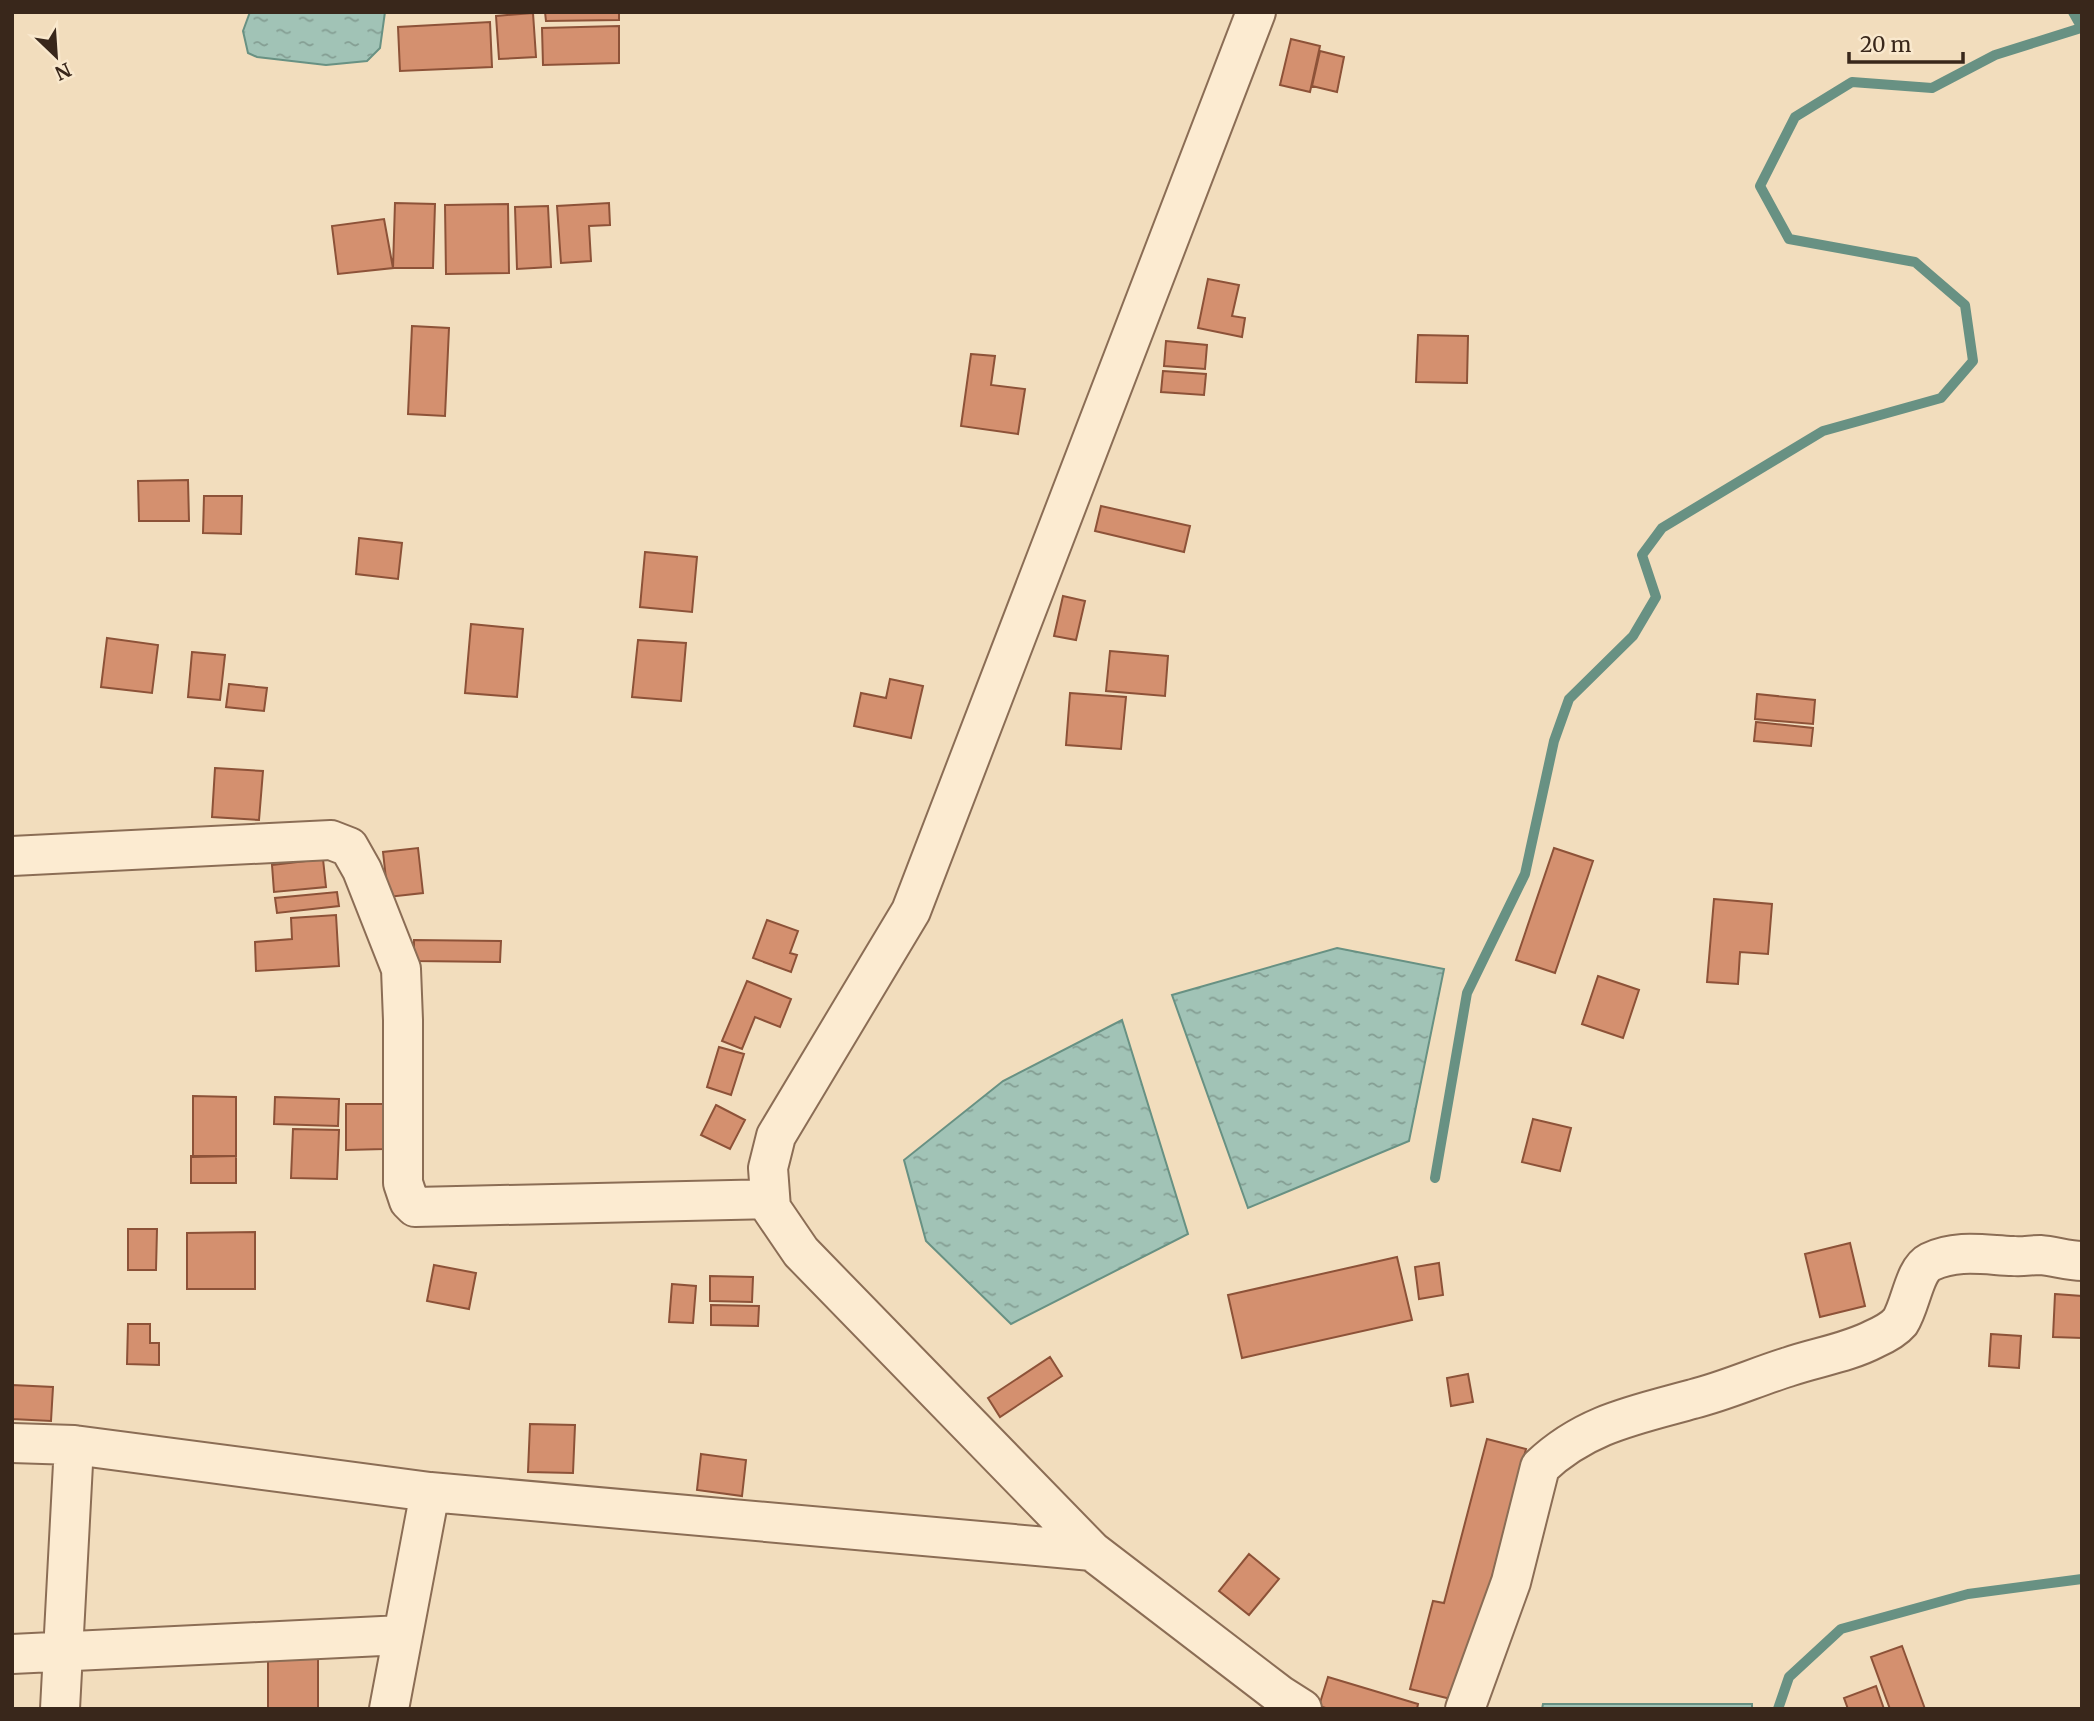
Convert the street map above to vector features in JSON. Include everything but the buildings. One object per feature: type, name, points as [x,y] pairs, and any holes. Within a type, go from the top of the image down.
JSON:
[{"type":"street","points":[[1256,12],[911,911],[776,1136],[768,1168],[771,1208],[801,1252],[1092,1551],[1302,1709]]},
{"type":"street","points":[[12,856],[331,841],[349,847],[362,870],[401,969],[404,1020],[403,1183],[409,1201],[415,1207],[770,1199]]},
{"type":"street","points":[[1465,1709],[1511,1583],[1540,1467],[1551,1456],[1585,1434],[1632,1414],[1693,1399],[1792,1365],[1855,1348],[1875,1339],[1898,1324],[1911,1301],[1915,1279],[1927,1263],[1955,1254],[2038,1255],[2082,1261]]},
{"type":"street","points":[[12,1443],[74,1445],[429,1492],[1092,1551]]},
{"type":"street","points":[[60,1709],[74,1445]]},
{"type":"street","points":[[389,1709],[429,1492]]},
{"type":"street","points":[[12,1654],[402,1635]]},
{"type":"water","points":[[250,12],[385,12],[380,48],[367,61],[326,65],[257,57],[248,53],[243,31]]},
{"type":"water","points":[[1337,948],[1444,969],[1409,1141],[1248,1208],[1172,995]]},
{"type":"water","points":[[1122,1020],[1188,1234],[1011,1324],[926,1241],[904,1160],[1003,1081]]},
{"type":"water","points":[[1543,1704],[1752,1704],[1752,1709],[1542,1709]]},
{"type":"waterway","points":[[2073,12],[2082,28]]},
{"type":"waterway","points":[[1435,1178],[1467,993],[1525,874],[1554,741],[1569,699],[1633,636],[1656,597],[1642,555],[1662,528],[1823,431],[1941,398],[1973,361],[1965,305],[1915,262],[1789,239],[1760,186],[1795,117],[1852,82],[1932,88],[1995,55],[2081,28]]},
{"type":"waterway","points":[[1778,1709],[1789,1677],[1841,1629],[1968,1594],[2082,1579]]}]
